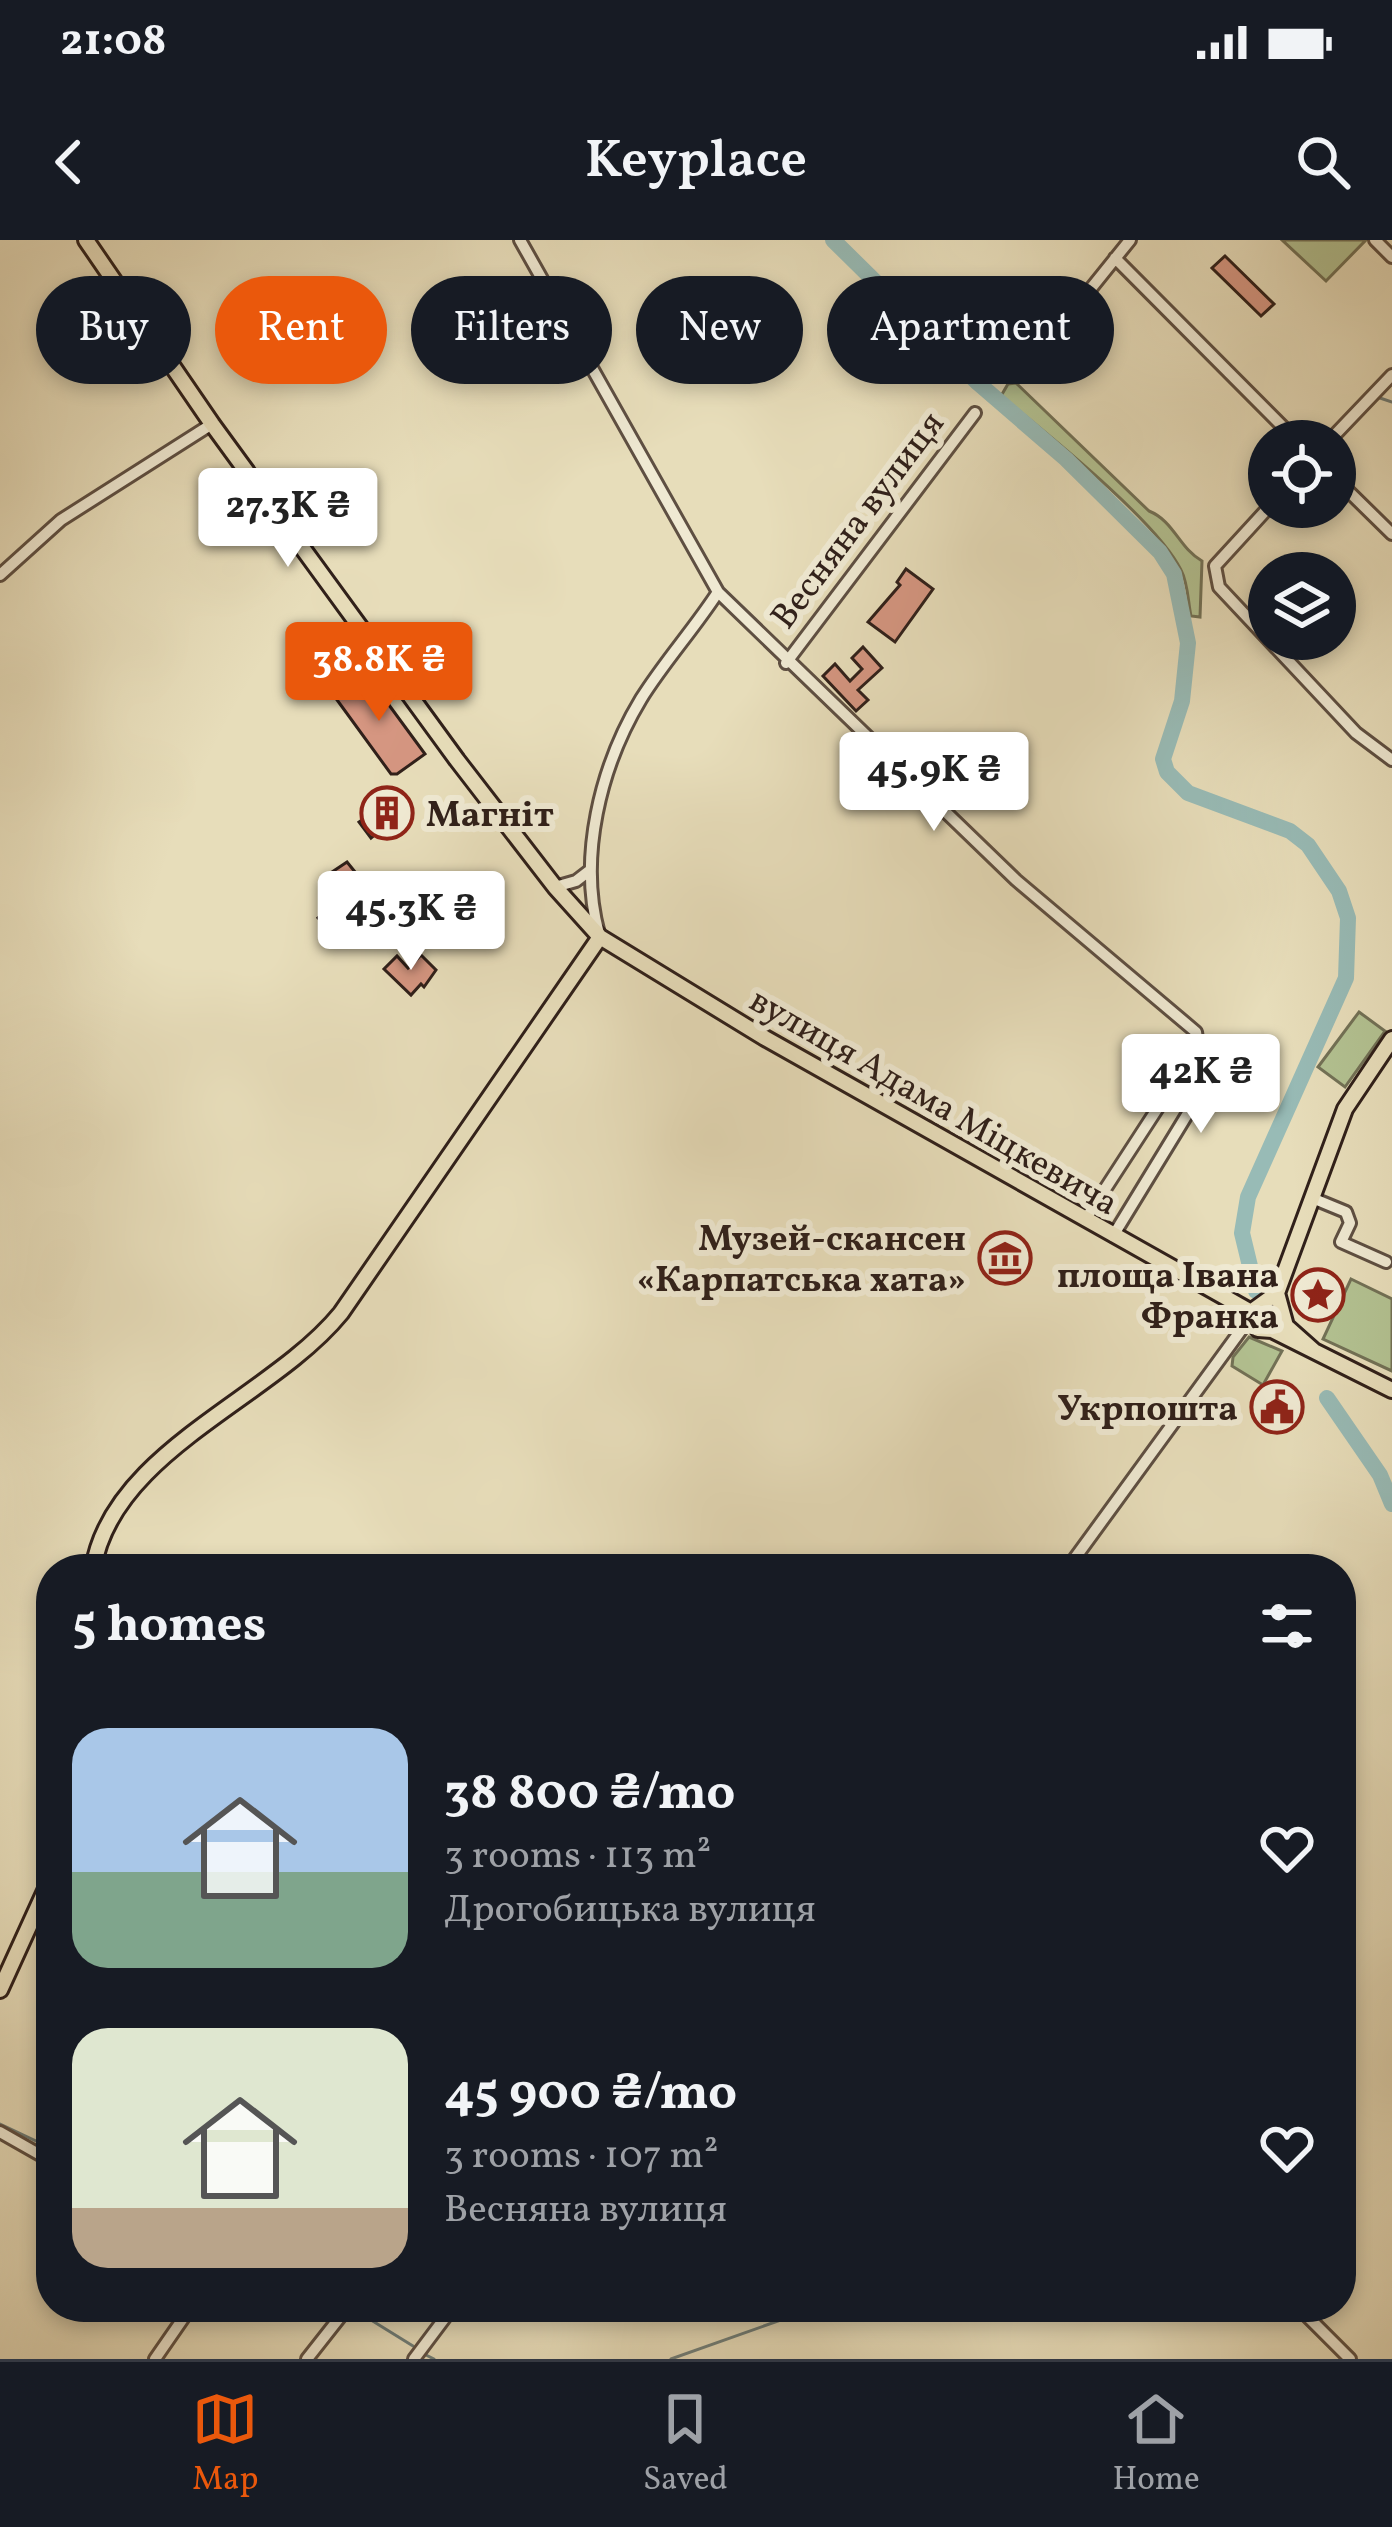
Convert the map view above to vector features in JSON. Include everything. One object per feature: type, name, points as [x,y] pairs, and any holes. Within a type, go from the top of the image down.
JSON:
[{"type":"main road","name":"вулиця Адама Міцкевича","points":[[86,240],[212,424],[555,887],[600,937],[704,1003],[1257,1316]]},
{"type":"main road","points":[[98,1554],[106,1529],[130,1490],[154,1466],[298,1357],[341,1313],[600,937]]},
{"type":"main road","points":[[1257,1316],[1277,1293],[1352,1096],[1392,1040]]},
{"type":"main road","points":[[1277,1293],[1280,1313],[1293,1334],[1313,1350]]},
{"type":"main road","points":[[1257,1316],[1280,1313]]},
{"type":"main road","points":[[1257,1316],[1392,1390]]},
{"type":"main road","points":[[0,1990],[36,1912]]},
{"type":"street","name":"Весняна вулиця","points":[[520,240],[718,592],[786,663],[1016,880],[1196,1032],[1198,1046]]},
{"type":"street","points":[[1101,276],[1130,240]]},
{"type":"street","points":[[1376,240],[1392,257]]},
{"type":"street","points":[[1115,258],[1276,420]]},
{"type":"street","points":[[1349,420],[1392,375]]},
{"type":"street","name":"Весняна вулиця","points":[[786,663],[975,412]]},
{"type":"street","points":[[0,575],[61,520],[212,424]]},
{"type":"street","points":[[1356,499],[1392,534]]},
{"type":"street","points":[[1250,528],[1215,566],[1219,587],[1356,733],[1392,760]]},
{"type":"street","points":[[600,937],[589,871],[598,811],[639,703],[718,592]]},
{"type":"street","points":[[555,887],[589,871]]},
{"type":"street","points":[[1085,1220],[1198,1046],[1215,1057],[1210,1077],[1113,1236]]},
{"type":"street","points":[[1312,1198],[1346,1212],[1351,1223],[1341,1242],[1386,1262]]},
{"type":"street","points":[[1077,1554],[1257,1316]]},
{"type":"street","points":[[0,2132],[36,2153]]},
{"type":"street","points":[[155,2359],[181,2322]]},
{"type":"street","points":[[308,2359],[336,2322]]},
{"type":"street","points":[[414,2359],[442,2322]]},
{"type":"street","points":[[1313,2322],[1350,2359]]},
{"type":"green space","points":[[1282,240],[1366,240],[1326,281]]},
{"type":"green space","points":[[1008,384],[1017,384],[1202,561],[1200,617],[1191,616],[1181,570],[1149,527],[1001,396]]},
{"type":"green space","points":[[1359,1012],[1385,1031],[1345,1087],[1318,1067]]},
{"type":"green space","points":[[1351,1279],[1392,1299],[1392,1371],[1323,1339]]},
{"type":"green space","points":[[1249,1337],[1282,1351],[1263,1385],[1232,1366],[1233,1357]]},
{"type":"building","points":[[1225,256],[1274,304],[1261,316],[1212,268]]},
{"type":"building","points":[[906,569],[933,589],[895,642],[868,622],[900,585],[897,582]]},
{"type":"building","points":[[863,647],[882,668],[858,690],[868,700],[856,711],[823,676],[835,664],[850,681],[862,669],[852,658]]},
{"type":"building","points":[[364,671],[425,754],[397,774],[391,774],[332,693]]},
{"type":"building","name":"Магніт","points":[[396,795],[406,808],[371,838],[359,822]]},
{"type":"building","points":[[347,862],[389,914],[345,947],[318,918],[338,901],[326,876]]},
{"type":"building","points":[[421,955],[436,970],[411,995],[384,969],[397,956],[408,968]]},
{"type":"waterway","points":[[833,240],[1160,552],[1174,574],[1188,643],[1182,701],[1163,759],[1167,772],[1188,793],[1290,831],[1308,845],[1339,891],[1348,918],[1346,978],[1248,1197],[1242,1233],[1256,1291]]},
{"type":"waterway","points":[[1380,398],[1392,402]]},
{"type":"waterway","points":[[1327,1398],[1380,1475],[1392,1504]]},
{"type":"waterway","points":[[0,2124],[36,2141]]},
{"type":"waterway","points":[[374,2322],[413,2346]]},
{"type":"waterway","points":[[671,2359],[775,2322]]},
{"type":"waterway","points":[[426,2355],[434,2359]]},
{"type":"place","name":"Магніт","points":[[387,813]]},
{"type":"place","name":"Музей-скансен «Карпатська хата»","points":[[1005,1258]]},
{"type":"place","name":"площа Івана Франка","points":[[1318,1295]]},
{"type":"place","name":"Укрпошта","points":[[1277,1407]]}]
